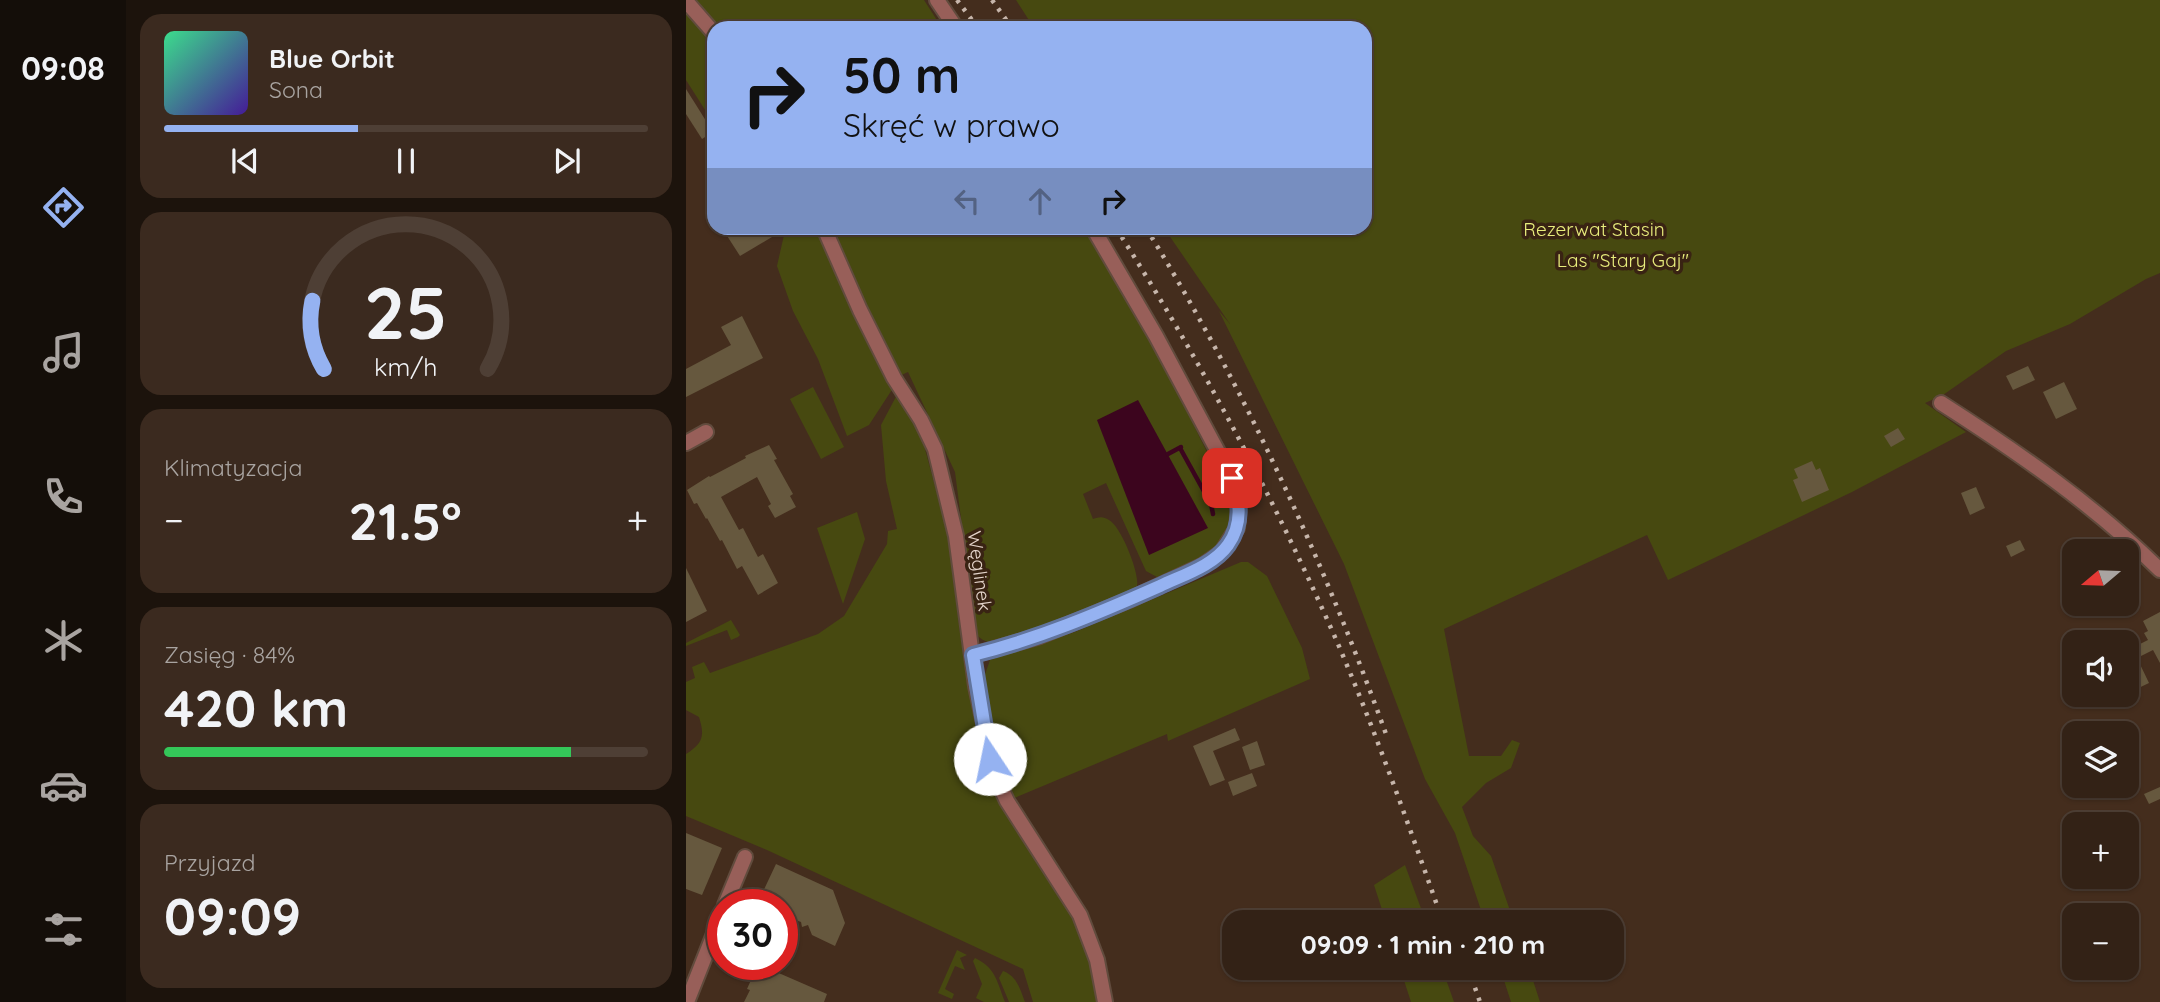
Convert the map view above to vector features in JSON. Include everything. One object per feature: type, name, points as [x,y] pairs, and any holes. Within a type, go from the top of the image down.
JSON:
[{"type":"street","points":[[937,0],[951,21]]},
{"type":"street","points":[[686,1],[707,25]]},
{"type":"street","name":"Węglinek","points":[[827,235],[894,378],[921,420],[935,449],[956,536],[990,759],[999,786],[1080,915],[1097,960],[1105,1002]]},
{"type":"street","points":[[973,655],[1040,636],[1129,600],[1202,566],[1222,552],[1237,528],[1239,506],[1232,478],[1163,348],[1097,235]]},
{"type":"street","points":[[1941,403],[2084,502],[2160,570]]},
{"type":"street","points":[[686,443],[706,432]]},
{"type":"street","points":[[732,889],[745,857]]},
{"type":"street","points":[[687,1002],[707,951]]},
{"type":"green space","points":[[689,0],[924,0],[938,21],[708,21]]},
{"type":"green space","name":"Rezerwat Stasin","points":[[1016,0],[2160,0],[2160,273],[2070,324],[2006,351],[1943,395],[1925,403],[1966,432],[1852,492],[1668,580],[1647,535],[1444,629],[1469,756],[1501,756],[1512,740],[1520,743],[1511,768],[1486,783],[1462,807],[1473,836],[1491,856],[1510,910],[1481,910],[1455,833],[1425,779],[1344,564],[1219,311],[1230,324],[1169,235],[1372,235],[1372,21],[1030,21]]},
{"type":"green space","points":[[686,8],[707,28],[707,113],[686,80]]},
{"type":"green space","points":[[784,235],[1088,235],[1175,387],[1225,486],[1230,502],[1230,516],[1220,540],[1203,556],[1157,577],[1146,571],[1106,483],[1083,494],[1093,519],[1107,519],[1119,531],[1133,561],[1137,586],[1113,599],[1008,640],[983,640],[976,634],[955,472],[908,372],[895,378],[897,382],[869,425],[847,436],[818,359],[793,311],[777,266]]},
{"type":"green space","points":[[813,387],[844,447],[821,459],[790,399]]},
{"type":"green space","points":[[899,391],[924,445],[947,531],[961,640],[982,755],[990,782],[1079,928],[1093,964],[1100,1002],[1033,1002],[1023,969],[767,850],[686,816],[686,754],[696,746],[702,734],[699,717],[686,710],[686,682],[695,678],[692,667],[704,662],[710,673],[818,634],[844,616],[887,544],[888,531],[897,529],[886,481],[881,425]]},
{"type":"green space","points":[[857,512],[865,539],[843,604],[817,528]]},
{"type":"green space","points":[[1241,562],[1248,562],[1267,576],[1302,648],[1310,679],[1168,741],[1167,734],[1012,799],[1003,784],[982,683],[990,660],[1075,632]]},
{"type":"green space","points":[[731,620],[740,635],[738,637],[731,640],[727,630],[686,646],[686,643]]},
{"type":"green space","points":[[1405,865],[1422,910],[1382,910],[1374,885]]},
{"type":"green space","points":[[957,950],[967,955],[960,958],[965,970],[955,966],[945,989],[954,994],[952,999],[938,993]]},
{"type":"green space","points":[[975,958],[992,971],[1005,1002],[984,1002],[976,998],[982,984],[973,961]]},
{"type":"green space","points":[[1003,971],[1015,980],[1025,1002],[1009,1002],[999,978]]},
{"type":"green space","points":[[1404,980],[1446,980],[1454,1002],[1411,1002]]},
{"type":"green space","points":[[1504,980],[1533,980],[1540,1002],[1511,1002]]},
{"type":"shaded area","points":[[1138,400],[1208,528],[1149,555],[1097,420]]},
{"type":"building","points":[[686,89],[707,122],[707,136],[702,139],[686,114]]},
{"type":"building","points":[[726,235],[775,235],[740,256]]},
{"type":"building","points":[[742,316],[763,358],[686,397],[686,369],[731,345],[721,327]]},
{"type":"building","points":[[2028,366],[2035,380],[2013,390],[2006,376]]},
{"type":"building","points":[[2064,382],[2077,409],[2056,419],[2043,392]]},
{"type":"building","points":[[1898,428],[1905,439],[1891,447],[1884,436]]},
{"type":"building","points":[[769,445],[777,459],[774,460],[793,494],[790,496],[796,507],[775,518],[757,477],[721,497],[739,530],[743,528],[758,557],[763,554],[778,583],[758,595],[742,566],[737,569],[722,540],[720,541],[697,503],[694,504],[687,490]]},
{"type":"building","points":[[1812,461],[1816,470],[1820,468],[1829,490],[1802,502],[1793,480],[1798,478],[1794,469]]},
{"type":"building","points":[[1976,487],[1985,508],[1970,515],[1961,493]]},
{"type":"building","points":[[2020,540],[2025,550],[2011,557],[2006,546]]},
{"type":"building","points":[[686,568],[707,611],[686,622]]},
{"type":"building","points":[[2160,612],[2160,663],[2153,650],[2139,657],[2139,644],[2148,640],[2144,633],[2148,631],[2143,621]]},
{"type":"building","points":[[2139,662],[2149,683],[2139,688]]},
{"type":"building","points":[[1235,728],[1240,740],[1213,751],[1225,780],[1210,786],[1193,746]]},
{"type":"building","points":[[1257,741],[1265,765],[1250,770],[1242,747]]},
{"type":"building","points":[[1252,773],[1257,786],[1233,796],[1228,782]]},
{"type":"building","points":[[2160,787],[2160,799],[2149,804],[2144,794]]},
{"type":"building","points":[[686,833],[722,848],[702,895],[686,889]]},
{"type":"building","points":[[776,864],[833,890],[845,923],[835,946],[812,935],[808,925],[802,927],[798,921],[798,889],[764,889]]},
{"type":"building","points":[[751,980],[795,980],[827,994],[824,1002],[744,1002],[750,990],[747,989]]},
{"type":"waterway","points":[[1168,454],[1181,447]]},
{"type":"waterway","points":[[1180,448],[1211,504],[1213,514]]},
{"type":"railway","points":[[957,0],[973,21]]},
{"type":"railway","points":[[992,0],[1007,21]]},
{"type":"railway","points":[[1120,235],[1207,380],[1314,590],[1393,782],[1439,910]]},
{"type":"railway","points":[[1150,235],[1216,350],[1279,475],[1335,603],[1386,734]]},
{"type":"railway","points":[[1472,980],[1480,1002]]},
{"type":"route","points":[[990,759],[973,655],[1040,636],[1129,600],[1212,561],[1228,545],[1237,528],[1239,506],[1232,478]]},
{"type":"park label","name":"Las \"Stary Gaj\"","points":[[1623,260]]}]
